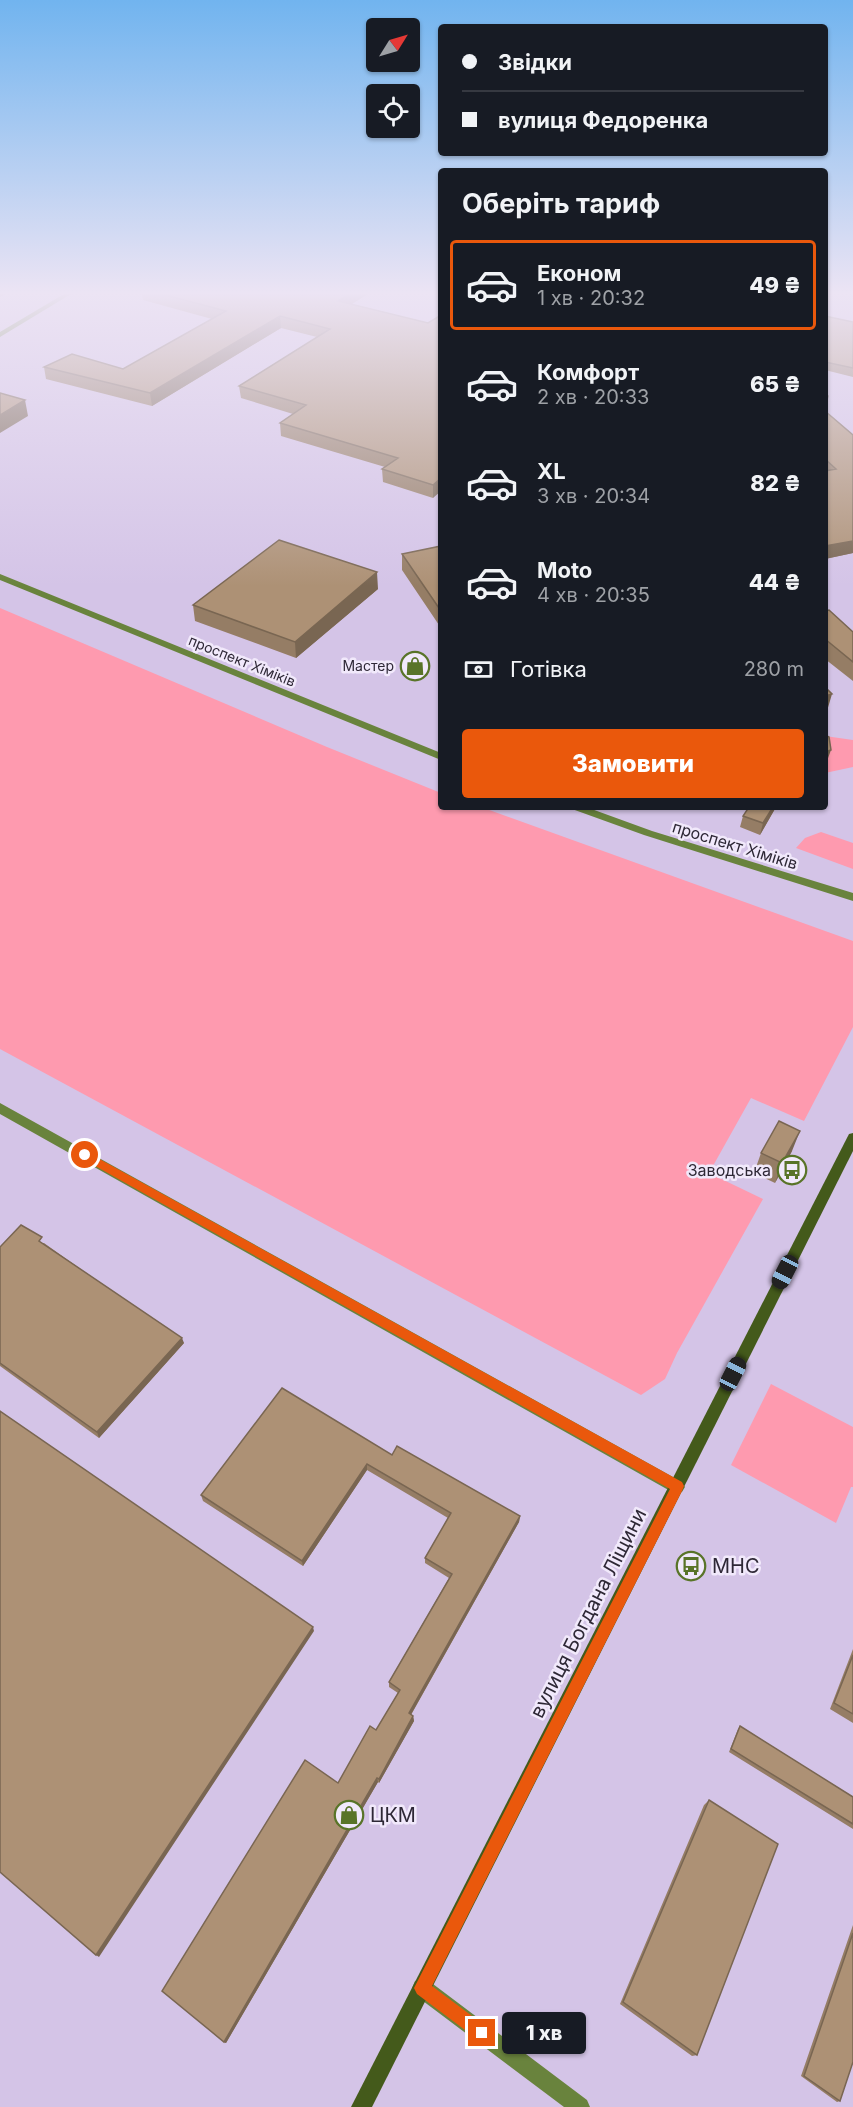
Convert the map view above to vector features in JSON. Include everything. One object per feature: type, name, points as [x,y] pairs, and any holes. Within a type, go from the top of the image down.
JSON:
[{"type":"main road","name":"вулиця Богдана Ліщини","points":[[361,2107],[853,1138]]},
{"type":"street","name":"проспект Хіміків","points":[[0,577],[438,756]]},
{"type":"street","name":"проспект Хіміків","points":[[0,582],[32,592]]},
{"type":"street","name":"проспект Хіміків","points":[[584,810],[660,837],[853,897]]},
{"type":"street","points":[[0,1108],[677,1486]]},
{"type":"street","points":[[422,1988],[580,2107]]},
{"type":"shaded area","points":[[0,608],[438,792],[438,810],[489,810],[853,941],[853,1027],[804,1121],[751,1098],[709,1173],[763,1199],[677,1353],[665,1379],[641,1395],[0,1049]]},
{"type":"shaded area","points":[[828,736],[853,740],[853,767],[828,772]]},
{"type":"shaded area","points":[[821,832],[853,843],[853,869],[796,848],[805,838]]},
{"type":"shaded area","points":[[771,1384],[853,1427],[853,1487],[851,1487],[836,1523],[731,1465]]},
{"type":"building","points":[[135,389],[156,389],[150,393]]},
{"type":"building","points":[[251,389],[438,389],[438,481],[433,485],[382,469],[398,458],[280,423],[306,405]]},
{"type":"building","points":[[0,393],[25,400],[0,415]]},
{"type":"building","points":[[828,414],[853,435],[853,541],[828,545],[828,470],[836,469],[828,462]]},
{"type":"building","points":[[279,540],[377,572],[295,642],[193,605]]},
{"type":"building","points":[[438,547],[438,607],[402,554]]},
{"type":"building","points":[[828,610],[853,632],[853,662],[828,641]]},
{"type":"building","points":[[828,736],[829,737],[831,750],[828,751]]},
{"type":"building","points":[[747,810],[771,810],[763,823],[743,816]]},
{"type":"building","points":[[779,1121],[800,1131],[782,1163],[761,1153]]},
{"type":"building","points":[[21,1225],[42,1237],[39,1241],[182,1338],[97,1432],[0,1363],[0,1247]]},
{"type":"building","points":[[282,1388],[392,1455],[397,1446],[520,1516],[409,1713],[413,1716],[379,1779],[377,1778],[224,2042],[162,1991],[305,1760],[338,1783],[370,1726],[376,1730],[400,1690],[389,1682],[452,1574],[425,1558],[451,1513],[367,1464],[302,1561],[201,1495]]},
{"type":"building","points":[[0,1411],[313,1627],[96,1955],[0,1872]]},
{"type":"building","points":[[853,1655],[853,1714],[834,1703]]},
{"type":"building","points":[[740,1726],[853,1797],[853,1824],[731,1749]]},
{"type":"building","points":[[709,1800],[778,1844],[697,2055],[623,2002]]},
{"type":"building","points":[[853,1933],[853,2062],[840,2101],[804,2076]]},
{"type":"place","name":"Мастер","points":[[415,666]]},
{"type":"place","name":"Заводська","points":[[792,1170]]},
{"type":"place","name":"МНС","points":[[691,1566]]},
{"type":"place","name":"ЦКМ","points":[[349,1815]]},
{"type":"route","points":[[85,1155],[677,1486],[422,1988],[482,2033]]}]
